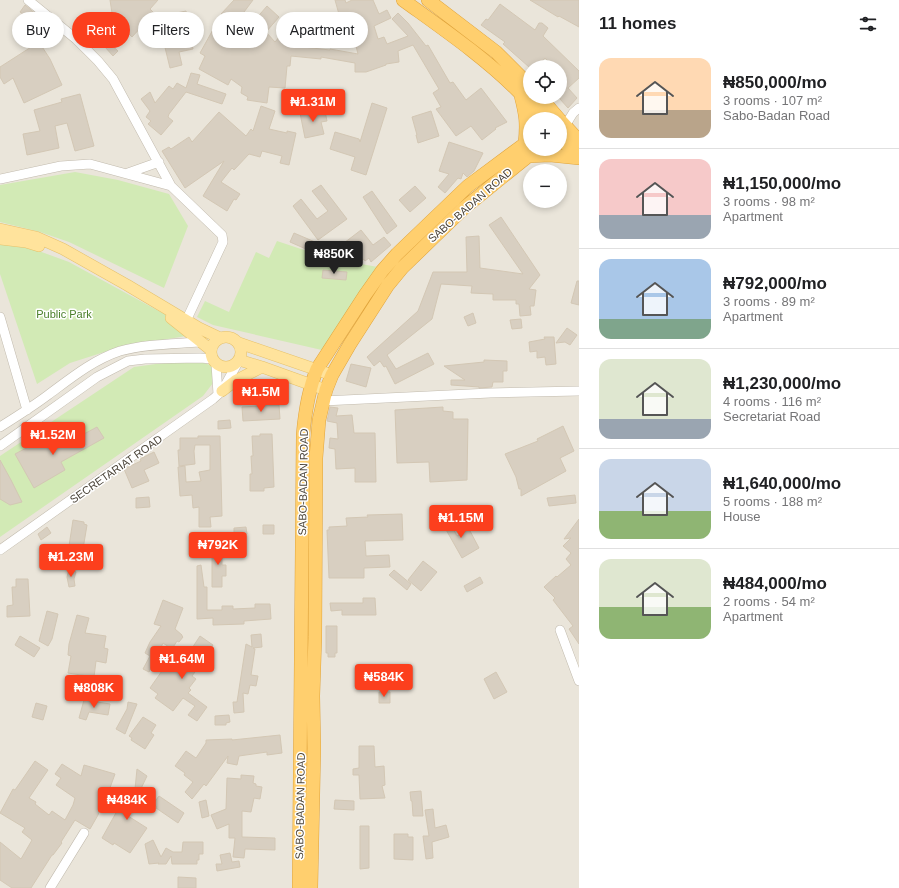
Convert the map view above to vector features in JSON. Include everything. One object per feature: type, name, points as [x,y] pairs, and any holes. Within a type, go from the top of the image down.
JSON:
[{"type":"highway","points":[[403,0],[523,89]]},
{"type":"highway","points":[[428,0],[496,52],[523,87]]},
{"type":"highway","points":[[546,104],[552,112]]},
{"type":"highway","points":[[567,129],[579,141]]},
{"type":"highway","points":[[567,145],[579,158]]},
{"type":"highway","name":"SABO-BADAN ROAD","points":[[299,888],[301,550],[304,422],[310,384],[317,369],[365,295],[382,271],[397,254],[468,186],[523,152]]},
{"type":"highway","name":"SABO-BADAN ROAD","points":[[311,888],[314,748],[313,696],[315,637],[316,458],[319,420],[325,396],[332,375],[388,285],[402,268],[523,153]]},
{"type":"highway","points":[[560,156],[579,158]]},
{"type":"highway","points":[[301,550],[315,550]]},
{"type":"main road","points":[[0,229],[36,237],[63,249],[127,285],[186,321],[220,338]]},
{"type":"main road","points":[[0,239],[26,242],[37,245],[84,267],[169,316],[199,342],[220,367],[229,368],[238,362],[242,352],[239,343]]},
{"type":"main road","points":[[213,358],[215,341],[220,338],[228,337],[239,343],[332,375]]},
{"type":"main road","points":[[238,362],[262,367],[310,384],[325,396]]},
{"type":"main road","points":[[220,392],[235,381],[262,367]]},
{"type":"street","points":[[28,0],[76,39],[98,61],[113,79],[171,186],[222,235],[223,242],[186,321]]},
{"type":"street","points":[[567,117],[576,110]]},
{"type":"street","points":[[128,173],[159,162]]},
{"type":"street","points":[[0,179],[75,164],[90,164],[128,173],[171,186]]},
{"type":"street","points":[[0,317],[28,410]]},
{"type":"street","points":[[0,427],[28,410],[86,368],[103,358],[120,351],[139,347],[199,342]]},
{"type":"street","points":[[0,446],[97,377],[128,361],[145,359],[213,358],[220,392]]},
{"type":"street","name":"SECRETARIAT ROAD","points":[[0,550],[159,439],[213,399],[220,392],[238,362]]},
{"type":"street","points":[[325,396],[579,391]]},
{"type":"street","name":"SECRETARIAT ROAD","points":[[0,546],[12,541]]},
{"type":"street","points":[[560,630],[579,681]]},
{"type":"street","points":[[50,888],[84,832]]},
{"type":"shaded area","points":[[0,0],[579,0],[579,888],[0,888]]},
{"type":"green space","points":[[75,172],[118,180],[169,194],[188,226],[164,288],[69,242],[40,232],[0,222],[0,185]]},
{"type":"green space","points":[[277,241],[328,258],[389,269],[335,353],[213,325],[197,317],[205,301],[229,312],[256,252],[269,258]]},
{"type":"green space","name":"Public Park","points":[[14,242],[69,262],[166,315],[186,336],[120,347],[70,363],[37,384],[0,274],[0,244]]},
{"type":"green space","points":[[192,359],[213,366],[213,383],[203,396],[0,537],[0,456],[134,367]]},
{"type":"building","points":[[110,0],[158,0],[150,9],[153,12],[138,12],[138,30],[132,37],[130,35],[130,12],[112,12]]},
{"type":"building","points":[[234,0],[253,0],[244,12],[223,12]]},
{"type":"building","points":[[335,0],[345,0],[346,3],[352,0],[373,0],[379,14],[387,10],[391,18],[374,26],[378,39],[384,37],[387,44],[408,36],[392,19],[398,13],[426,46],[428,45],[450,83],[453,82],[466,100],[481,88],[507,122],[495,128],[496,129],[482,140],[471,126],[456,136],[436,109],[441,107],[433,93],[439,89],[413,45],[398,51],[399,62],[386,64],[366,72],[355,72],[355,63],[321,57],[321,59],[291,56],[290,66],[287,66],[285,88],[269,87],[267,103],[247,100],[248,97],[241,93],[242,87],[231,79],[228,85],[199,69],[205,56],[200,53],[212,31],[212,48],[268,48],[268,34],[275,42],[276,41],[276,48],[330,49],[358,54],[356,48],[368,48],[368,12],[338,12]]},
{"type":"building","points":[[530,0],[579,0],[579,27],[559,16],[558,17]]},
{"type":"building","points":[[500,4],[535,30],[539,23],[542,23],[548,28],[543,36],[579,71],[579,78],[568,88],[577,98],[568,108],[564,104],[567,104],[567,60],[547,60],[545,58],[543,60],[523,60],[523,62],[503,44],[505,42],[481,25],[486,19],[488,20]]},
{"type":"building","points":[[25,5],[33,12],[20,12]]},
{"type":"building","points":[[267,6],[276,14],[276,20],[268,30],[268,12],[262,12]]},
{"type":"building","points":[[30,48],[43,48],[50,59],[62,85],[24,103],[13,78],[4,84],[0,77],[0,67]]},
{"type":"building","points":[[106,48],[115,48],[118,51],[113,56]]},
{"type":"building","points":[[165,48],[193,48],[179,52],[182,65],[170,68]]},
{"type":"building","points":[[191,73],[200,75],[197,84],[226,94],[222,104],[186,92],[169,114],[168,117],[173,121],[161,135],[148,124],[151,121],[146,117],[150,111],[141,99],[150,92],[155,103],[169,86],[173,89],[177,83],[186,88]]},
{"type":"building","points":[[80,94],[94,146],[75,151],[67,123],[55,126],[59,148],[27,155],[23,134],[40,131],[34,110],[62,102],[61,99]]},
{"type":"building","points":[[372,103],[387,108],[366,175],[351,170],[355,157],[330,149],[335,132],[359,139],[360,142]]},
{"type":"building","points":[[261,106],[275,111],[269,129],[287,133],[287,131],[296,133],[289,165],[280,163],[282,156],[262,151],[260,157],[249,154],[234,170],[232,168],[221,182],[240,194],[236,200],[234,199],[227,211],[203,196],[224,161],[185,188],[162,151],[169,147],[171,149],[189,137],[192,142],[219,112],[246,136],[251,129],[253,131]]},
{"type":"building","points":[[309,111],[311,114],[325,111],[327,121],[321,122],[324,134],[305,138],[300,113]]},
{"type":"building","points":[[431,111],[439,136],[418,143],[412,117]]},
{"type":"building","points":[[449,142],[483,153],[474,171],[467,177],[463,173],[461,179],[458,178],[445,193],[438,187],[449,174],[439,171]]},
{"type":"building","points":[[321,185],[347,219],[318,240],[293,206],[301,199],[317,219],[328,211],[312,191]]},
{"type":"building","points":[[415,186],[426,198],[410,212],[399,200]]},
{"type":"building","points":[[372,191],[397,226],[387,234],[363,197]]},
{"type":"building","points":[[501,217],[540,275],[529,289],[536,290],[534,306],[530,306],[531,315],[520,316],[519,304],[516,304],[516,300],[493,300],[493,294],[471,293],[472,286],[441,284],[432,319],[387,355],[396,369],[428,353],[434,364],[395,384],[386,366],[384,367],[380,361],[374,366],[367,357],[418,311],[433,272],[467,272],[466,237],[479,236],[480,268],[523,274],[489,225]]},
{"type":"building","points":[[361,230],[373,245],[384,237],[391,245],[371,262],[369,258],[360,262],[356,256],[350,260],[340,246]]},
{"type":"building","points":[[294,233],[322,245],[321,244],[336,249],[333,258],[290,242]]},
{"type":"building","points":[[323,270],[347,272],[346,280],[322,278]]},
{"type":"building","points":[[577,281],[579,281],[579,305],[571,303]]},
{"type":"building","points":[[473,313],[476,323],[468,326],[464,317]]},
{"type":"building","points":[[521,319],[522,328],[512,329],[510,320]]},
{"type":"building","points":[[567,328],[577,335],[570,345],[565,342],[556,343]]},
{"type":"building","points":[[544,337],[554,337],[556,364],[546,365],[545,357],[537,358],[537,351],[530,352],[529,342],[545,339]]},
{"type":"building","points":[[484,360],[507,361],[507,371],[503,371],[503,382],[493,382],[492,387],[479,388],[451,385],[451,380],[465,380],[444,366],[484,362]]},
{"type":"building","points":[[351,364],[371,368],[366,387],[346,381]]},
{"type":"building","points":[[279,405],[280,419],[243,421],[242,407]]},
{"type":"building","points":[[330,407],[338,408],[336,416],[352,415],[354,433],[375,433],[376,482],[355,482],[355,468],[336,469],[335,449],[329,448],[330,438],[338,439],[337,423],[327,421]]},
{"type":"building","points":[[443,407],[443,411],[453,412],[453,419],[468,419],[467,480],[430,482],[429,462],[397,463],[395,410]]},
{"type":"building","points":[[230,420],[231,428],[218,429],[218,421]]},
{"type":"building","points":[[563,426],[574,451],[560,458],[566,471],[521,496],[521,489],[519,489],[516,477],[505,454],[538,441],[537,439]]},
{"type":"building","points":[[97,427],[104,438],[61,462],[65,470],[34,488],[15,454],[49,436],[56,449]]},
{"type":"building","points":[[260,434],[272,434],[274,487],[264,488],[264,491],[250,491],[250,474],[252,474],[251,456],[253,456],[252,436],[260,436]]},
{"type":"building","points":[[198,436],[220,436],[222,516],[210,517],[211,527],[199,527],[199,507],[193,508],[192,495],[180,496],[178,467],[185,466],[186,482],[201,481],[199,472],[210,470],[210,445],[195,445],[195,464],[179,466],[178,450],[180,450],[180,438],[198,438]]},
{"type":"building","points":[[154,452],[159,463],[144,470],[149,481],[132,488],[124,469],[141,461],[140,459]]},
{"type":"building","points":[[0,460],[22,502],[10,505],[0,499]]},
{"type":"building","points":[[575,495],[576,503],[549,506],[547,498]]},
{"type":"building","points":[[149,497],[150,507],[136,508],[136,498]]},
{"type":"building","points":[[402,514],[403,540],[365,541],[366,556],[389,555],[390,567],[364,568],[364,578],[329,578],[327,530],[329,530],[329,527],[347,526],[346,518],[368,517],[367,515]]},
{"type":"building","points":[[446,515],[457,536],[469,529],[479,548],[462,558],[440,519]]},
{"type":"building","points":[[579,519],[579,644],[569,629],[573,626],[553,600],[555,598],[544,587],[571,565],[566,559],[571,553],[563,546],[571,538],[564,539]]},
{"type":"building","points":[[73,520],[84,522],[84,524],[87,525],[83,549],[69,546]]},
{"type":"building","points":[[263,525],[274,525],[274,534],[263,534]]},
{"type":"building","points":[[47,527],[51,533],[41,540],[38,534]]},
{"type":"building","points":[[246,527],[247,534],[234,536],[234,528]]},
{"type":"building","points":[[212,544],[222,544],[222,565],[226,565],[226,576],[222,576],[222,587],[212,587]]},
{"type":"building","points":[[423,561],[437,572],[421,591],[408,580]]},
{"type":"building","points":[[201,565],[204,587],[207,587],[207,610],[222,610],[222,606],[233,606],[233,609],[255,608],[255,604],[270,604],[271,619],[244,621],[244,624],[213,625],[213,618],[197,619],[197,566]]},
{"type":"building","points":[[69,569],[76,572],[74,579],[75,586],[69,587],[67,577]]},
{"type":"building","points":[[394,570],[411,584],[407,590],[389,575]]},
{"type":"building","points":[[480,577],[483,583],[467,592],[464,586]]},
{"type":"building","points":[[16,579],[28,579],[30,616],[7,617],[7,606],[13,605],[12,587],[16,587]]},
{"type":"building","points":[[363,598],[375,598],[376,615],[342,615],[342,610],[331,611],[330,603],[363,603]]},
{"type":"building","points":[[163,600],[183,608],[175,629],[183,637],[179,642],[177,641],[172,649],[163,643],[149,672],[143,669],[150,656],[145,653],[150,642],[161,626],[154,624]]},
{"type":"building","points":[[47,611],[58,614],[52,639],[48,646],[39,641]]},
{"type":"building","points":[[77,615],[89,618],[85,633],[106,636],[104,648],[108,649],[106,663],[96,661],[94,677],[68,673],[71,656],[68,655],[69,644]]},
{"type":"building","points":[[326,626],[337,626],[337,653],[335,653],[335,657],[328,657],[328,653],[326,653]]},
{"type":"building","points":[[261,634],[262,647],[253,648],[255,649],[251,675],[258,676],[256,686],[250,685],[248,694],[243,693],[244,712],[234,713],[233,702],[237,702],[246,644],[252,647],[251,635]]},
{"type":"building","points":[[20,636],[40,648],[34,657],[15,645]]},
{"type":"building","points":[[200,636],[213,645],[211,648],[212,649],[192,676],[196,679],[189,688],[191,690],[188,693],[207,707],[197,721],[188,715],[195,706],[183,698],[173,711],[155,698],[158,694],[150,688],[171,658],[181,665]]},
{"type":"building","points":[[496,672],[507,692],[494,699],[484,679]]},
{"type":"building","points":[[379,692],[390,692],[390,703],[379,703]]},
{"type":"building","points":[[84,700],[110,704],[108,715],[89,712],[86,720],[79,718]]},
{"type":"building","points":[[128,702],[137,704],[125,734],[116,729],[127,709]]},
{"type":"building","points":[[36,703],[47,706],[43,720],[32,717]]},
{"type":"building","points":[[229,715],[230,722],[226,723],[226,725],[215,725],[215,716]]},
{"type":"building","points":[[143,717],[156,725],[151,733],[154,735],[145,749],[131,740],[132,738],[129,736]]},
{"type":"building","points":[[280,735],[282,753],[267,755],[267,752],[239,756],[237,765],[227,763],[228,756],[206,786],[204,784],[192,799],[185,792],[193,782],[184,775],[185,773],[175,766],[186,751],[196,758],[206,743],[206,740],[232,740]]},
{"type":"building","points":[[359,746],[374,746],[375,767],[384,766],[385,785],[382,786],[385,798],[360,799],[359,775],[353,775],[353,769],[359,768]]},
{"type":"building","points":[[35,761],[48,770],[29,798],[36,802],[35,804],[49,815],[52,811],[65,820],[75,798],[56,785],[61,778],[55,774],[62,764],[81,776],[84,765],[115,774],[107,796],[104,795],[98,815],[90,829],[75,820],[61,842],[62,843],[52,855],[31,888],[12,888],[0,880],[0,842],[21,859],[32,840],[22,832],[25,828],[0,813],[13,789],[15,790]]},
{"type":"building","points":[[137,769],[147,776],[128,816],[147,828],[130,853],[114,843],[113,845],[102,838],[120,805],[123,807],[132,788],[135,789]]},
{"type":"building","points":[[241,775],[254,776],[253,783],[256,784],[256,786],[262,787],[260,799],[254,798],[251,812],[242,811],[242,837],[275,838],[275,850],[245,849],[244,858],[233,857],[235,838],[229,838],[229,824],[217,829],[211,815],[226,809],[227,778],[241,779]]},
{"type":"building","points":[[421,791],[423,816],[413,816],[410,792]]},
{"type":"building","points":[[159,796],[184,813],[178,823],[156,808],[157,807],[153,804]]},
{"type":"building","points":[[206,800],[209,816],[202,818],[199,802]]},
{"type":"building","points":[[335,800],[354,801],[354,810],[334,809]]},
{"type":"building","points":[[433,809],[435,828],[446,825],[449,837],[432,842],[433,858],[426,859],[423,836],[429,836],[425,810]]},
{"type":"building","points":[[360,826],[369,826],[369,868],[360,869]]},
{"type":"building","points":[[394,834],[408,834],[408,837],[413,837],[413,860],[394,859]]},
{"type":"building","points":[[153,840],[161,857],[166,848],[173,852],[182,852],[183,842],[203,842],[203,854],[199,854],[197,864],[172,864],[171,856],[166,864],[149,864],[145,844]]},
{"type":"building","points":[[230,853],[232,862],[239,861],[240,867],[217,871],[216,864],[222,864],[220,855]]},
{"type":"building","points":[[178,877],[196,878],[196,888],[178,888]]}]
